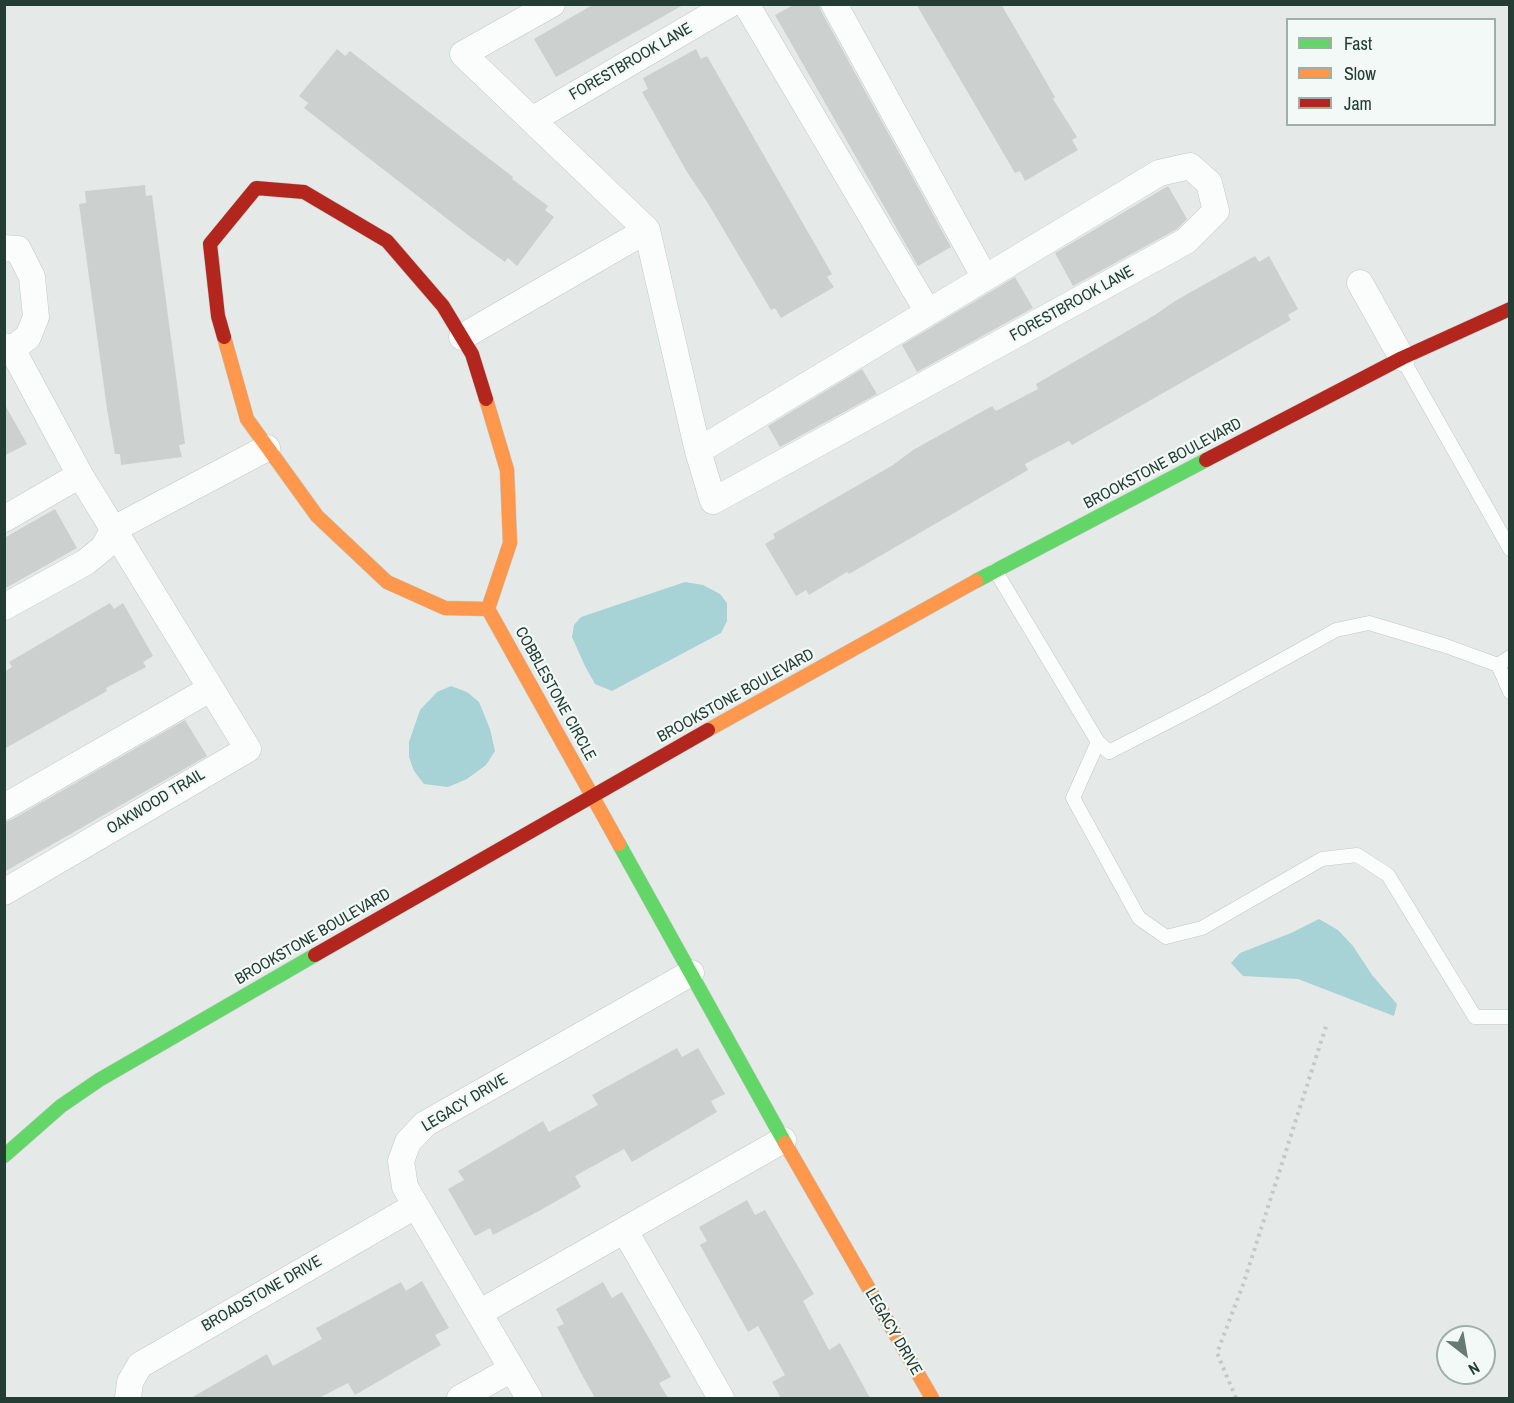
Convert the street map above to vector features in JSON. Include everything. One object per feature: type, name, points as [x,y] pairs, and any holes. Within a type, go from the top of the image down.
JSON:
[{"type":"street","points":[[462,337],[647,230],[463,54],[552,4]]},
{"type":"street","name":"FORESTBROOK LANE","points":[[532,120],[730,4]]},
{"type":"street","points":[[746,4],[928,312]]},
{"type":"street","points":[[834,4],[985,278]]},
{"type":"street","name":"FORESTBROOK LANE","points":[[647,230],[698,451],[713,501],[1186,241],[1216,211],[1209,183],[1190,166],[1159,173],[698,451]]},
{"type":"street","points":[[256,188],[304,192],[387,241],[443,306],[462,337],[472,354],[507,470],[510,543],[488,609],[445,608],[387,582],[317,516],[247,419],[218,316],[210,244],[256,188]]},
{"type":"street","name":"OAKWOOD TRAIL","points":[[4,248],[18,249],[32,277],[36,316],[28,337],[8,347],[80,475],[248,749],[4,892]]},
{"type":"street","points":[[1360,283],[1402,358]]},
{"type":"street","name":"BROOKSTONE BOULEVARD","points":[[4,1156],[61,1106],[99,1080],[592,795],[995,570],[1402,358],[1509,309]]},
{"type":"street","points":[[4,607],[86,562],[103,548],[114,529],[267,448]]},
{"type":"street","points":[[4,519],[80,475]]},
{"type":"street","name":"COBBLESTONE CIRCLE","points":[[488,609],[592,795]]},
{"type":"street","points":[[4,807],[210,689]]},
{"type":"street","name":"LEGACY DRIVE","points":[[592,795],[783,1140],[932,1398]]},
{"type":"street","name":"LEGACY DRIVE","points":[[529,1398],[405,1187],[401,1161],[408,1142],[425,1124],[691,973]]},
{"type":"street","points":[[479,1312],[783,1140]]},
{"type":"street","name":"BROADSTONE DRIVE","points":[[128,1398],[130,1382],[140,1365],[415,1206]]},
{"type":"street","points":[[625,1231],[721,1398]]},
{"type":"street","points":[[460,1398],[512,1369]]},
{"type":"lane","points":[[1402,358],[1509,549]]},
{"type":"lane","points":[[995,570],[1098,742],[1109,752],[1206,702],[1336,630],[1369,623],[1504,661],[1509,692]]},
{"type":"lane","points":[[1098,742],[1073,798],[1139,918],[1166,937],[1202,928],[1322,859],[1358,855],[1388,875],[1475,1017],[1509,1017]]},
{"type":"path","points":[[1236,1398],[1217,1353],[1244,1282],[1327,1023]]},
{"type":"water","points":[[685,582],[703,585],[720,594],[727,603],[727,621],[721,633],[612,691],[595,684],[572,637],[574,625],[581,617]]},
{"type":"water","points":[[451,686],[467,692],[479,702],[490,729],[495,751],[486,765],[467,779],[448,787],[424,784],[414,771],[409,757],[409,742],[420,710],[437,692]]},
{"type":"water","points":[[1319,919],[1338,930],[1353,946],[1372,975],[1397,1004],[1394,1016],[1298,979],[1243,976],[1231,963],[1240,953]]},
{"type":"building","points":[[594,4],[685,4],[556,77],[534,39]]},
{"type":"building","points":[[795,4],[819,4],[951,247],[918,266],[775,15]]},
{"type":"building","points":[[916,4],[1001,4],[1055,97],[1053,99],[1077,137],[1072,140],[1078,150],[1025,181],[1020,171],[1015,173]]},
{"type":"building","points":[[337,49],[345,56],[350,51],[548,206],[545,210],[554,217],[517,266],[508,258],[505,262],[468,235],[304,108],[308,103],[299,96]]},
{"type":"building","points":[[696,49],[701,59],[707,56],[832,274],[827,277],[834,287],[781,318],[775,308],[771,310],[687,172],[642,92],[648,89],[643,78]]},
{"type":"building","points":[[145,185],[146,196],[152,195],[185,444],[179,445],[182,457],[121,465],[120,454],[115,454],[107,409],[79,204],[86,203],[85,191]]},
{"type":"building","points":[[1168,186],[1187,219],[1177,229],[1073,286],[1055,253]]},
{"type":"building","points":[[1255,256],[1259,262],[1269,256],[1298,309],[1288,315],[1291,320],[1072,445],[1069,441],[1025,464],[1028,470],[849,574],[847,572],[809,595],[806,590],[796,596],[765,544],[775,538],[773,534],[893,465],[913,450],[992,406],[996,411],[1038,389],[1036,384]]},
{"type":"building","points":[[1015,277],[1033,308],[917,372],[902,345]]},
{"type":"building","points":[[862,369],[877,394],[780,447],[768,426]]},
{"type":"building","points":[[4,403],[27,444],[4,456]]},
{"type":"building","points":[[55,509],[77,548],[4,589],[4,538]]},
{"type":"building","points":[[110,603],[114,609],[123,603],[153,656],[143,662],[146,667],[106,688],[107,691],[4,749],[4,672],[12,667],[9,662]]},
{"type":"building","points":[[185,720],[207,756],[4,872],[4,822]]},
{"type":"building","points":[[677,1048],[682,1057],[698,1048],[725,1094],[711,1101],[717,1112],[632,1162],[624,1149],[575,1176],[581,1187],[493,1235],[490,1228],[475,1236],[448,1189],[464,1180],[458,1171],[543,1121],[549,1132],[598,1105],[592,1095]]},
{"type":"building","points":[[747,1200],[755,1215],[765,1210],[814,1294],[803,1301],[829,1350],[840,1343],[870,1398],[781,1398],[772,1382],[785,1375],[758,1326],[748,1332],[700,1245],[707,1241],[699,1227]]},
{"type":"building","points":[[422,1281],[449,1328],[435,1335],[441,1345],[355,1395],[348,1383],[319,1398],[191,1398],[267,1354],[273,1366],[322,1339],[316,1328],[401,1282],[406,1291]]},
{"type":"building","points":[[603,1282],[612,1298],[622,1292],[671,1377],[659,1383],[668,1398],[595,1398],[557,1327],[564,1324],[556,1309]]},
{"type":"traffic: fast","points":[[976,581],[1206,460]]},
{"type":"traffic: fast","points":[[619,844],[785,1143]]},
{"type":"traffic: fast","points":[[4,1156],[61,1106],[99,1080],[315,955]]},
{"type":"traffic: slow","points":[[224,337],[247,419],[317,516],[387,582],[445,608],[488,609]]},
{"type":"traffic: slow","points":[[486,399],[507,470],[510,543],[488,609],[619,844]]},
{"type":"traffic: slow","points":[[708,730],[976,581]]},
{"type":"traffic: slow","points":[[785,1143],[932,1398]]},
{"type":"traffic: jam","points":[[224,337],[218,316],[210,244],[256,188],[304,192],[387,241],[443,306],[472,354],[486,399]]},
{"type":"traffic: jam","points":[[1206,460],[1402,358],[1510,309]]},
{"type":"traffic: jam","points":[[315,955],[708,730]]}]
